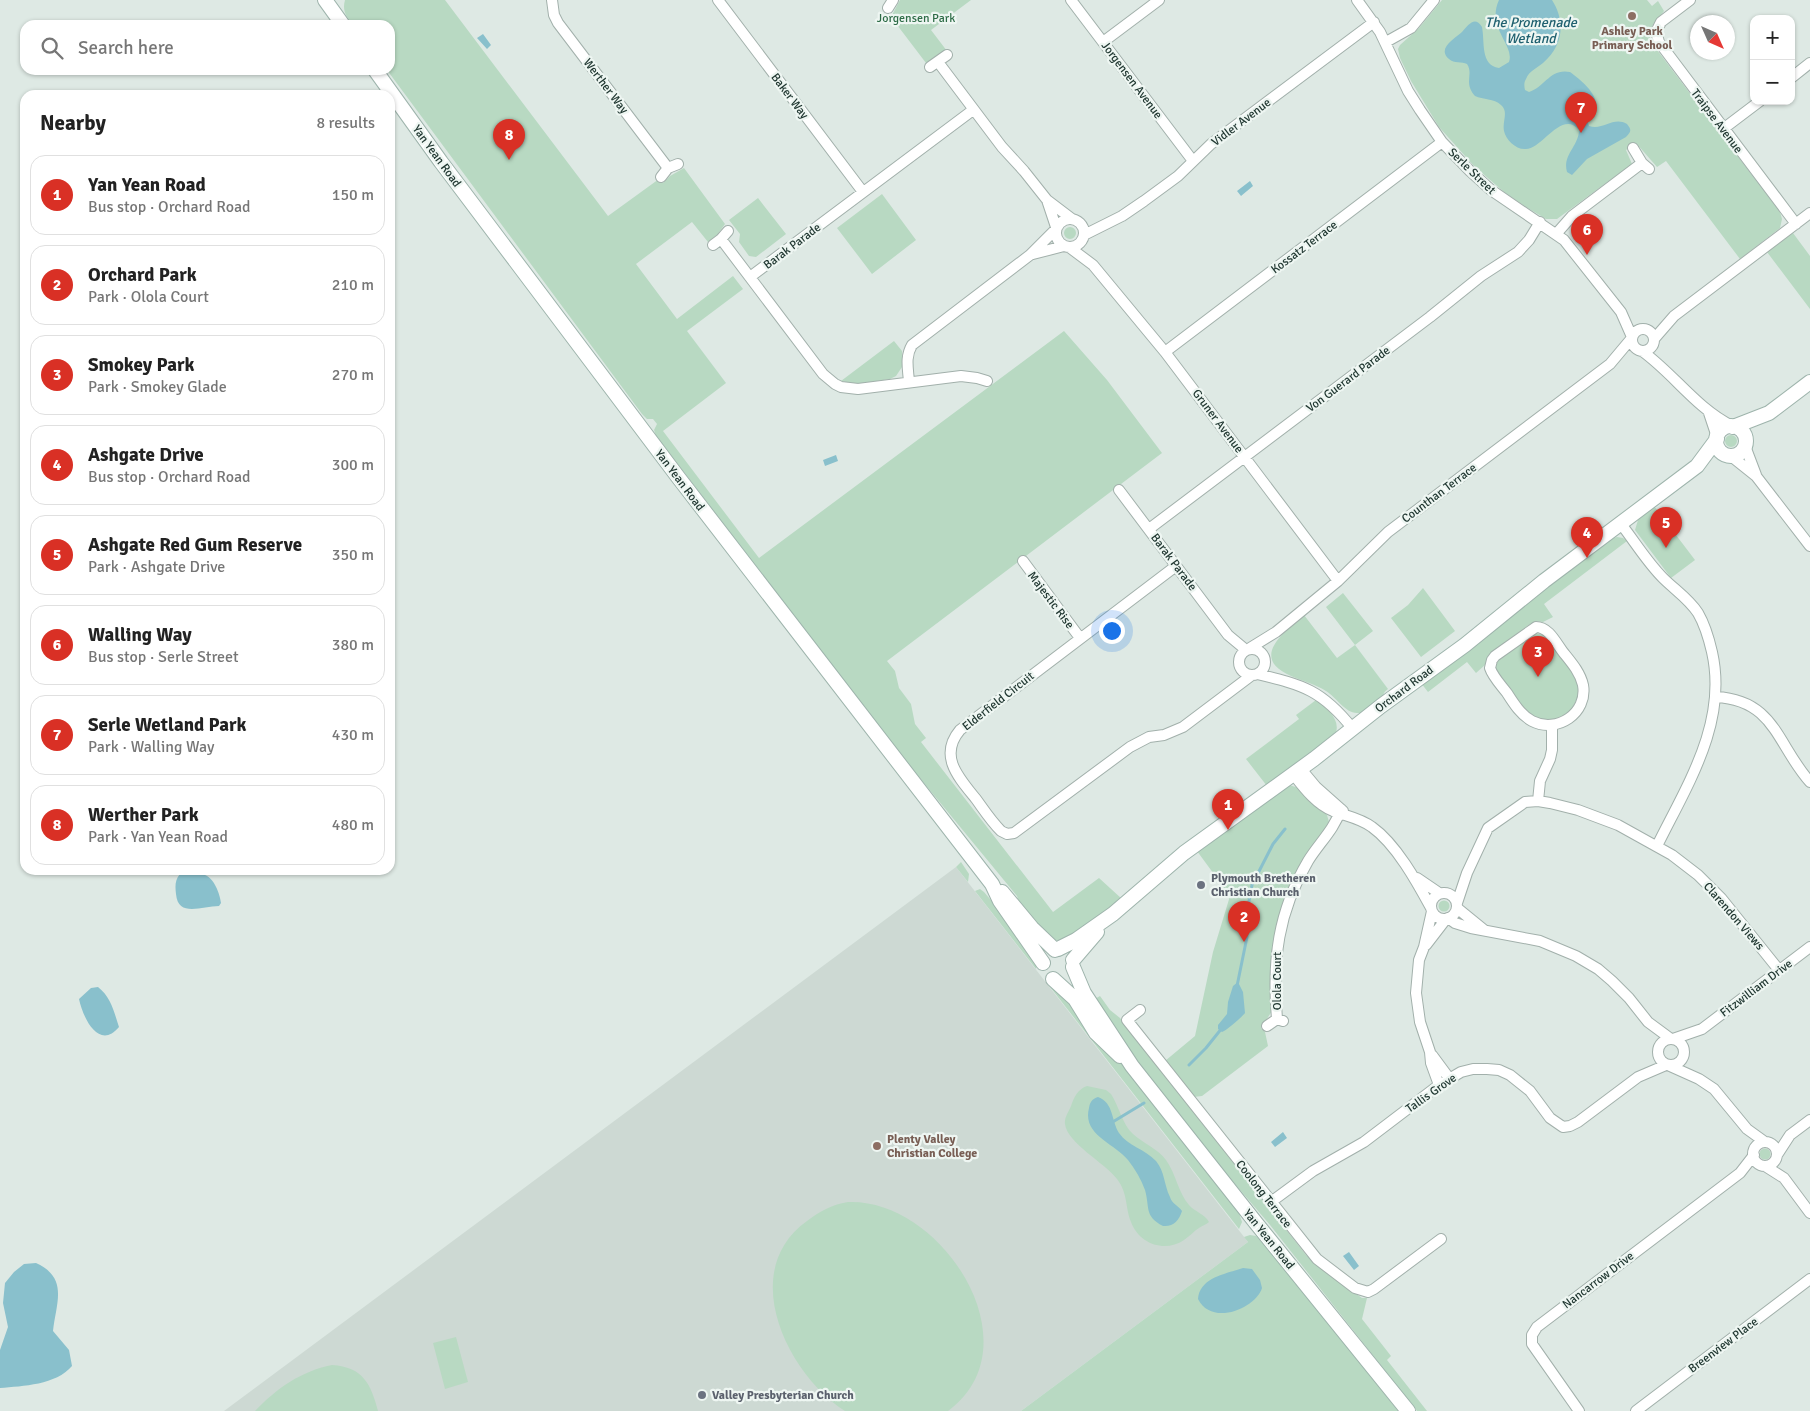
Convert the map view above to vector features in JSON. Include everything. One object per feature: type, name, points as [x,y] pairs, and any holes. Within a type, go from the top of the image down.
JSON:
[{"type":"main road","points":[[329,1],[340,20]]},
{"type":"main road","name":"Yan Yean Road","points":[[379,75],[389,90]]},
{"type":"main road","name":"Yan Yean Road","points":[[395,98],[678,477],[992,884],[1011,900],[1032,928],[1056,950]]},
{"type":"main road","points":[[1769,413],[1722,429],[1717,438],[1720,451],[1729,456],[1742,452],[1769,413],[1810,382]]},
{"type":"main road","points":[[1733,426],[1744,433],[1746,444]]},
{"type":"main road","name":"Orchard Road","points":[[1056,950],[1076,940],[1113,914],[1184,854],[1465,645],[1544,581],[1697,466],[1717,438]]},
{"type":"main road","name":"Orchard Road","points":[[1697,466],[1729,456]]},
{"type":"main road","name":"Yan Yean Road","points":[[992,884],[1000,902],[1043,963]]},
{"type":"main road","name":"Orchard Road","points":[[1073,964],[1113,914]]},
{"type":"main road","points":[[1056,950],[1069,954],[1073,964],[1066,978],[1053,979],[1046,974],[1043,963],[1047,954],[1056,950]]},
{"type":"main road","name":"Yan Yean Road","points":[[1073,964],[1084,993],[1132,1066],[1408,1411]]},
{"type":"main road","name":"Yan Yean Road","points":[[1053,979],[1075,999],[1096,1033],[1132,1066]]},
{"type":"street","name":"Werther Way","points":[[552,0],[554,16],[664,172],[678,164]]},
{"type":"street","name":"Baker Way","points":[[718,0],[863,192]]},
{"type":"street","name":"Jorgensen Avenue","points":[[1071,0],[1193,161]]},
{"type":"street","points":[[1103,42],[1159,0]]},
{"type":"street","name":"Serle Street","points":[[1357,0],[1386,42],[1408,91],[1442,142],[1491,190],[1557,233],[1574,250],[1621,312],[1631,338]]},
{"type":"street","points":[[1386,42],[1411,28],[1434,0]]},
{"type":"street","name":"Traipse Avenue","points":[[1690,0],[1658,27],[1656,32],[1659,42],[1796,224]]},
{"type":"street","name":"Vidler Avenue","points":[[1083,237],[1131,211],[1178,176],[1211,144],[1374,22]]},
{"type":"street","points":[[947,55],[934,64],[1047,200],[1083,226],[1083,237],[1076,246],[1030,255]]},
{"type":"street","points":[[1795,75],[1810,63]]},
{"type":"street","points":[[1723,129],[1755,105]]},
{"type":"street","name":"Barak Parade","points":[[973,110],[750,277],[828,380],[841,387],[858,389],[961,376],[987,381]]},
{"type":"street","name":"Kossatz Terrace","points":[[1165,352],[1442,142]]},
{"type":"street","points":[[1557,233],[1572,216],[1646,166],[1632,148]]},
{"type":"street","points":[[1047,200],[1058,241],[1066,247]]},
{"type":"street","points":[[1641,351],[1650,348],[1654,340],[1674,316],[1810,213]]},
{"type":"street","points":[[909,382],[907,360],[908,352],[912,345],[1030,255],[1063,220],[1075,219]]},
{"type":"street","name":"Vidler Avenue","points":[[1075,219],[1110,221]]},
{"type":"street","name":"Von Guerard Parade","points":[[1149,529],[1430,317],[1481,276],[1518,252],[1530,240],[1540,222]]},
{"type":"street","name":"Gruner Avenue","points":[[1083,237],[1093,265]]},
{"type":"street","points":[[721,239],[750,277]]},
{"type":"street","name":"Gruner Avenue","points":[[1066,247],[1093,265],[1165,352],[1338,581]]},
{"type":"street","name":"Serle Street","points":[[1621,312],[1644,328]]},
{"type":"street","points":[[1674,316],[1636,330],[1631,338],[1634,346],[1665,369],[1679,386],[1709,412],[1733,426]]},
{"type":"street","points":[[1644,328],[1652,332],[1665,369]]},
{"type":"street","name":"Counthan Terrace","points":[[1248,649],[1276,632],[1338,581],[1388,532],[1610,364],[1631,338]]},
{"type":"street","name":"Counthan Terrace","points":[[1610,364],[1641,351]]},
{"type":"street","points":[[1709,412],[1717,438]]},
{"type":"street","points":[[1746,444],[1756,476]]},
{"type":"street","points":[[1729,456],[1756,476],[1809,542]]},
{"type":"street","name":"Barak Parade","points":[[1119,490],[1228,635],[1240,664]]},
{"type":"street","points":[[1621,524],[1662,578],[1690,602],[1698,614],[1704,625],[1716,678],[1716,697],[1709,733],[1703,750],[1657,846]]},
{"type":"street","name":"Majestic Rise","points":[[1022,561],[1080,638]]},
{"type":"street","name":"Elderfield Circuit","points":[[1176,566],[966,724],[956,735],[950,754],[956,773],[997,827],[1004,833],[1011,834],[1018,831],[1130,747],[1150,737],[1164,735],[1183,727],[1254,674]]},
{"type":"street","points":[[1536,627],[1547,631],[1554,639],[1577,670],[1583,686],[1583,695],[1576,711],[1569,718],[1552,726],[1534,722],[1520,712],[1490,668],[1495,656],[1536,627]]},
{"type":"street","name":"Counthan Terrace","points":[[1264,658],[1276,632]]},
{"type":"street","name":"Barak Parade","points":[[1228,635],[1248,649]]},
{"type":"street","points":[[1285,681],[1258,650],[1248,649],[1240,656],[1240,664],[1244,672],[1285,681],[1316,693],[1338,710],[1353,729]]},
{"type":"street","points":[[1254,674],[1263,668],[1264,658]]},
{"type":"street","name":"Elderfield Circuit","points":[[1224,697],[1240,664]]},
{"type":"street","points":[[1716,697],[1740,700],[1760,712],[1774,727],[1794,761],[1810,782]]},
{"type":"street","points":[[1424,947],[1447,919],[1455,914],[1467,873],[1488,828],[1525,802],[1538,801],[1540,781],[1550,760],[1552,750],[1552,726]]},
{"type":"street","points":[[1297,771],[1343,812],[1365,822],[1377,831],[1414,876],[1431,910],[1438,918],[1447,919],[1471,928],[1540,941],[1576,956],[1612,981],[1629,998],[1648,1022],[1681,1043],[1684,1054],[1699,1079]]},
{"type":"street","name":"Clarendon Views","points":[[1538,801],[1578,810],[1624,828],[1657,846],[1685,865],[1721,898],[1779,970]]},
{"type":"street","name":"Olola Court","points":[[1266,1026],[1280,1020],[1275,963],[1285,912],[1302,872],[1343,812]]},
{"type":"street","points":[[1439,1085],[1420,1022],[1416,993],[1417,975],[1432,899],[1467,873]]},
{"type":"street","points":[[1414,876],[1442,893],[1452,896],[1457,905],[1485,930]]},
{"type":"street","name":"Fitzwilliam Drive","points":[[1684,1054],[1702,1029],[1810,948]]},
{"type":"street","name":"Coolong Terrace","points":[[1140,1010],[1127,1020],[1316,1260],[1356,1288],[1368,1292],[1374,1290],[1441,1239]]},
{"type":"street","points":[[1648,1022],[1659,1059],[1699,1079],[1714,1089],[1747,1129],[1766,1143],[1774,1146],[1784,1178],[1810,1213]]},
{"type":"street","name":"Fitzwilliam Drive","points":[[1672,1039],[1702,1029]]},
{"type":"street","points":[[1657,1052],[1661,1043],[1672,1039]]},
{"type":"street","points":[[1430,1052],[1449,1078]]},
{"type":"street","name":"Tallis Grove","points":[[1638,1077],[1657,1052]]},
{"type":"street","points":[[1668,1065],[1679,1063],[1684,1054]]},
{"type":"street","name":"Tallis Grove","points":[[1271,1202],[1312,1171],[1364,1142],[1439,1085],[1461,1072],[1474,1069],[1499,1070],[1520,1082],[1530,1091],[1550,1118],[1563,1127],[1578,1122],[1638,1077],[1668,1065]]},
{"type":"street","points":[[1754,1153],[1757,1146],[1790,1135],[1810,1120]]},
{"type":"street","points":[[1747,1129],[1756,1160],[1784,1178]]},
{"type":"street","points":[[1763,1165],[1772,1163],[1790,1135]]},
{"type":"street","name":"Nancarrow Drive","points":[[1740,1173],[1754,1153]]},
{"type":"street","name":"Nancarrow Drive","points":[[1579,1411],[1532,1344],[1532,1335],[1536,1327],[1740,1173],[1763,1165]]},
{"type":"street","name":"Breenview Place","points":[[1636,1411],[1810,1279]]},
{"type":"shaded area","name":"Plenty Valley Christian College","points":[[956,867],[1248,1242],[1021,1411],[224,1411]]},
{"type":"green space","points":[[345,0],[445,0],[608,216],[659,179],[663,183],[670,176],[684,168],[725,224],[717,235],[708,242],[692,222],[636,264],[677,319],[733,276],[743,289],[687,331],[726,383],[663,431],[759,558],[1064,331],[1107,380],[1162,453],[887,661],[895,671],[899,688],[911,704],[915,724],[926,738],[921,742],[1053,912],[1099,878],[1122,899],[1065,941],[1053,940],[1021,907],[1017,896],[905,760],[656,436],[654,430],[657,424],[653,419],[647,419],[642,414],[391,75],[395,75],[395,20],[350,20],[345,14]]},
{"type":"green space","name":"Jorgensen Park","points":[[900,0],[971,0],[931,30],[947,51],[926,63],[891,17]]},
{"type":"green space","points":[[1442,0],[1647,0],[1652,6],[1658,1],[1664,11],[1651,28],[1651,42],[1780,212],[1782,219],[1780,228],[1740,259],[1666,161],[1657,167],[1636,143],[1626,150],[1632,164],[1557,219],[1546,219],[1526,207],[1504,192],[1474,166],[1439,127],[1411,81],[1400,58],[1398,49],[1400,45],[1419,28]]},
{"type":"green space","points":[[882,194],[916,240],[872,274],[837,228]]},
{"type":"green space","points":[[758,198],[786,234],[756,257],[749,256],[739,242],[740,234],[729,220]]},
{"type":"green space","points":[[1070,227],[1076,233],[1070,239],[1064,233]]},
{"type":"green space","points":[[1793,233],[1810,256],[1810,309],[1767,252]]},
{"type":"green space","points":[[894,341],[902,351],[902,367],[896,376],[890,379],[857,384],[841,381]]},
{"type":"green space","points":[[1733,435],[1736,436],[1736,446],[1729,447],[1726,446],[1725,439],[1726,436]]},
{"type":"green space","points":[[1654,506],[1695,560],[1671,578],[1635,530],[1638,520]]},
{"type":"green space","points":[[1617,537],[1627,541],[1544,604],[1553,617],[1543,622],[1537,621],[1530,624],[1489,655],[1485,665],[1476,673],[1467,662],[1428,692],[1421,683],[1611,539]]},
{"type":"green space","points":[[1423,588],[1455,631],[1421,657],[1391,618],[1408,605]]},
{"type":"green space","points":[[1343,593],[1373,631],[1355,645],[1326,607]]},
{"type":"green space","points":[[1304,615],[1337,658],[1355,645],[1388,689],[1378,703],[1360,713],[1348,710],[1326,691],[1291,676],[1279,669],[1272,661],[1271,653],[1274,645]]},
{"type":"green space","points":[[1534,633],[1547,637],[1568,663],[1577,681],[1578,691],[1572,708],[1557,719],[1538,719],[1529,714],[1515,700],[1496,672],[1498,659]]},
{"type":"green space","points":[[1316,700],[1335,719],[1337,730],[1335,735],[1267,786],[1246,759],[1299,719],[1296,715]]},
{"type":"green space","points":[[1289,785],[1299,788],[1327,815],[1329,822],[1282,907],[1271,958],[1272,1011],[1261,1028],[1265,1032],[1268,1046],[1202,1096],[1193,1097],[1165,1061],[1195,1036],[1213,952],[1230,896],[1197,851]]},
{"type":"green space","points":[[961,862],[969,874],[968,882],[956,867]]},
{"type":"green space","points":[[980,889],[1024,941],[1031,952],[1036,969],[975,891]]},
{"type":"green space","points":[[1444,900],[1450,906],[1444,912],[1438,906]]},
{"type":"green space","points":[[1047,983],[1055,985],[1130,1072],[1238,1210],[1242,1222],[1239,1229]]},
{"type":"green space","points":[[1100,996],[1110,1010],[1120,1018],[1306,1255],[1362,1298],[1367,1298],[1362,1319],[1391,1356],[1387,1360],[1427,1411],[1417,1411],[1270,1225],[1206,1150],[1134,1057],[1093,1000]]},
{"type":"green space","points":[[1087,1086],[1106,1090],[1111,1094],[1129,1130],[1155,1149],[1166,1160],[1185,1200],[1209,1222],[1184,1240],[1169,1246],[1153,1244],[1140,1236],[1131,1222],[1121,1184],[1104,1166],[1079,1146],[1067,1131],[1065,1122],[1067,1115],[1077,1094]]},
{"type":"green space","points":[[1765,1148],[1771,1154],[1765,1160],[1759,1154]]},
{"type":"green space","points":[[848,1202],[883,1207],[916,1224],[944,1249],[967,1281],[980,1315],[983,1350],[973,1383],[948,1411],[845,1411],[824,1394],[805,1373],[789,1348],[778,1321],[773,1293],[775,1267],[786,1242],[807,1221],[826,1209]]},
{"type":"green space","points":[[1256,1236],[1265,1244],[1398,1411],[1021,1411],[1248,1242],[1244,1237]]},
{"type":"green space","points":[[456,1337],[468,1382],[445,1389],[433,1343]]},
{"type":"green space","points":[[332,1365],[351,1369],[364,1379],[369,1385],[378,1411],[255,1411],[280,1388],[300,1376]]},
{"type":"water","name":"The Promenade Wetland","points":[[1499,0],[1552,0],[1559,17],[1560,33],[1555,49],[1543,63],[1529,74],[1525,81],[1525,90],[1529,92],[1535,90],[1557,73],[1570,72],[1594,96],[1597,107],[1587,120],[1589,126],[1599,127],[1613,122],[1622,122],[1630,128],[1630,132],[1626,137],[1587,159],[1572,175],[1567,172],[1566,166],[1579,130],[1572,125],[1566,124],[1532,147],[1522,149],[1515,146],[1509,141],[1504,131],[1505,111],[1503,108],[1495,101],[1475,96],[1471,91],[1469,83],[1470,72],[1467,64],[1453,61],[1446,55],[1445,51],[1448,44],[1474,21],[1482,27],[1486,58],[1489,62],[1499,68],[1509,62],[1508,49],[1496,19]]},
{"type":"water","points":[[483,34],[491,45],[487,49],[477,38]]},
{"type":"water","points":[[1250,181],[1253,186],[1241,196],[1237,191]]},
{"type":"water","points":[[836,455],[838,461],[825,466],[823,460]]},
{"type":"water","points":[[179,875],[205,875],[211,879],[216,887],[221,903],[219,906],[192,909],[181,906],[176,894],[176,881]]},
{"type":"water","points":[[1238,982],[1243,992],[1245,1013],[1222,1032],[1218,1029],[1218,1025],[1227,1014],[1228,1002],[1233,986]]},
{"type":"water","points":[[98,987],[109,1000],[119,1027],[112,1033],[105,1035],[99,1034],[88,1023],[79,999],[91,988]]},
{"type":"water","points":[[1098,1097],[1107,1103],[1110,1108],[1119,1133],[1152,1157],[1159,1165],[1171,1199],[1182,1211],[1179,1218],[1173,1224],[1163,1226],[1153,1219],[1150,1215],[1145,1190],[1133,1167],[1122,1154],[1101,1138],[1090,1125],[1088,1117],[1089,1106]]},
{"type":"water","points":[[1283,1132],[1287,1138],[1275,1147],[1271,1142]]},
{"type":"water","points":[[1349,1252],[1359,1266],[1354,1270],[1343,1256]]},
{"type":"water","points":[[36,1263],[53,1276],[57,1284],[58,1301],[53,1331],[69,1350],[72,1366],[48,1381],[0,1388],[0,1350],[8,1327],[3,1303],[5,1283],[24,1264]]},
{"type":"water","points":[[1243,1268],[1252,1269],[1260,1280],[1262,1288],[1258,1295],[1243,1308],[1233,1312],[1213,1312],[1198,1299],[1203,1286],[1209,1281]]},
{"type":"waterway","points":[[1237,986],[1247,937],[1246,917],[1252,885],[1273,844],[1285,829]]},
{"type":"waterway","points":[[1189,1065],[1222,1028]]},
{"type":"waterway","points":[[1111,1123],[1144,1103]]},
{"type":"place","name":"Ashley Park Primary School","points":[[1632,16]]},
{"type":"place","name":"Serle Wetland Park","points":[[1581,133]]},
{"type":"place","name":"Werther Park","points":[[509,160]]},
{"type":"place","name":"Walling Way","points":[[1587,255]]},
{"type":"place","name":"Ashgate Red Gum Reserve","points":[[1666,548]]},
{"type":"place","name":"Ashgate Drive","points":[[1587,558]]},
{"type":"place","name":"Smokey Park","points":[[1538,677]]},
{"type":"place","name":"Yan Yean Road","points":[[1228,830]]},
{"type":"place","name":"Plymouth Bretheren Christian Church","points":[[1201,885]]},
{"type":"place","name":"Orchard Park","points":[[1244,942]]},
{"type":"place","name":"Plenty Valley Christian College","points":[[877,1146]]},
{"type":"place","name":"Valley Presbyterian Church","points":[[702,1395]]}]
